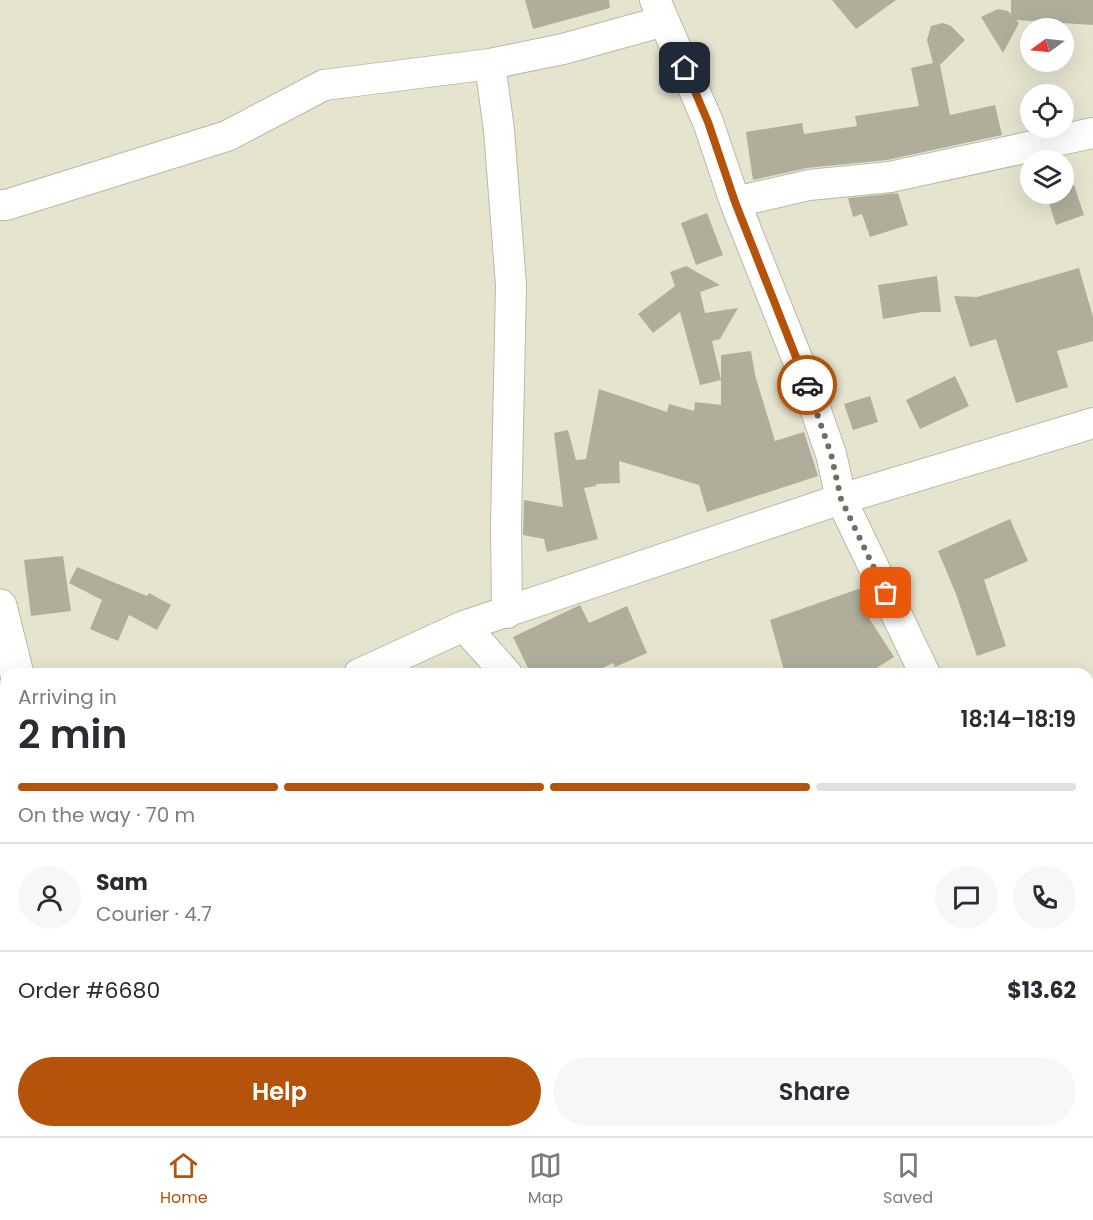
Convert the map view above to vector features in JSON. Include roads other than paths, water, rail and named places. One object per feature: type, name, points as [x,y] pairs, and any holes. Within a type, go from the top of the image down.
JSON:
[{"type":"main road","points":[[0,606],[8,668]]},
{"type":"street","points":[[0,204],[6,205],[227,136],[324,85],[490,64],[563,49],[660,10],[708,122],[735,202],[802,371],[831,454],[841,499],[922,668]]},
{"type":"street","points":[[490,64],[499,130],[510,285],[506,524],[507,613]]},
{"type":"street","points":[[735,202],[809,184],[890,177],[1093,133]]},
{"type":"street","points":[[372,668],[464,626],[841,499],[1093,423]]},
{"type":"street","points":[[464,626],[502,668]]}]
